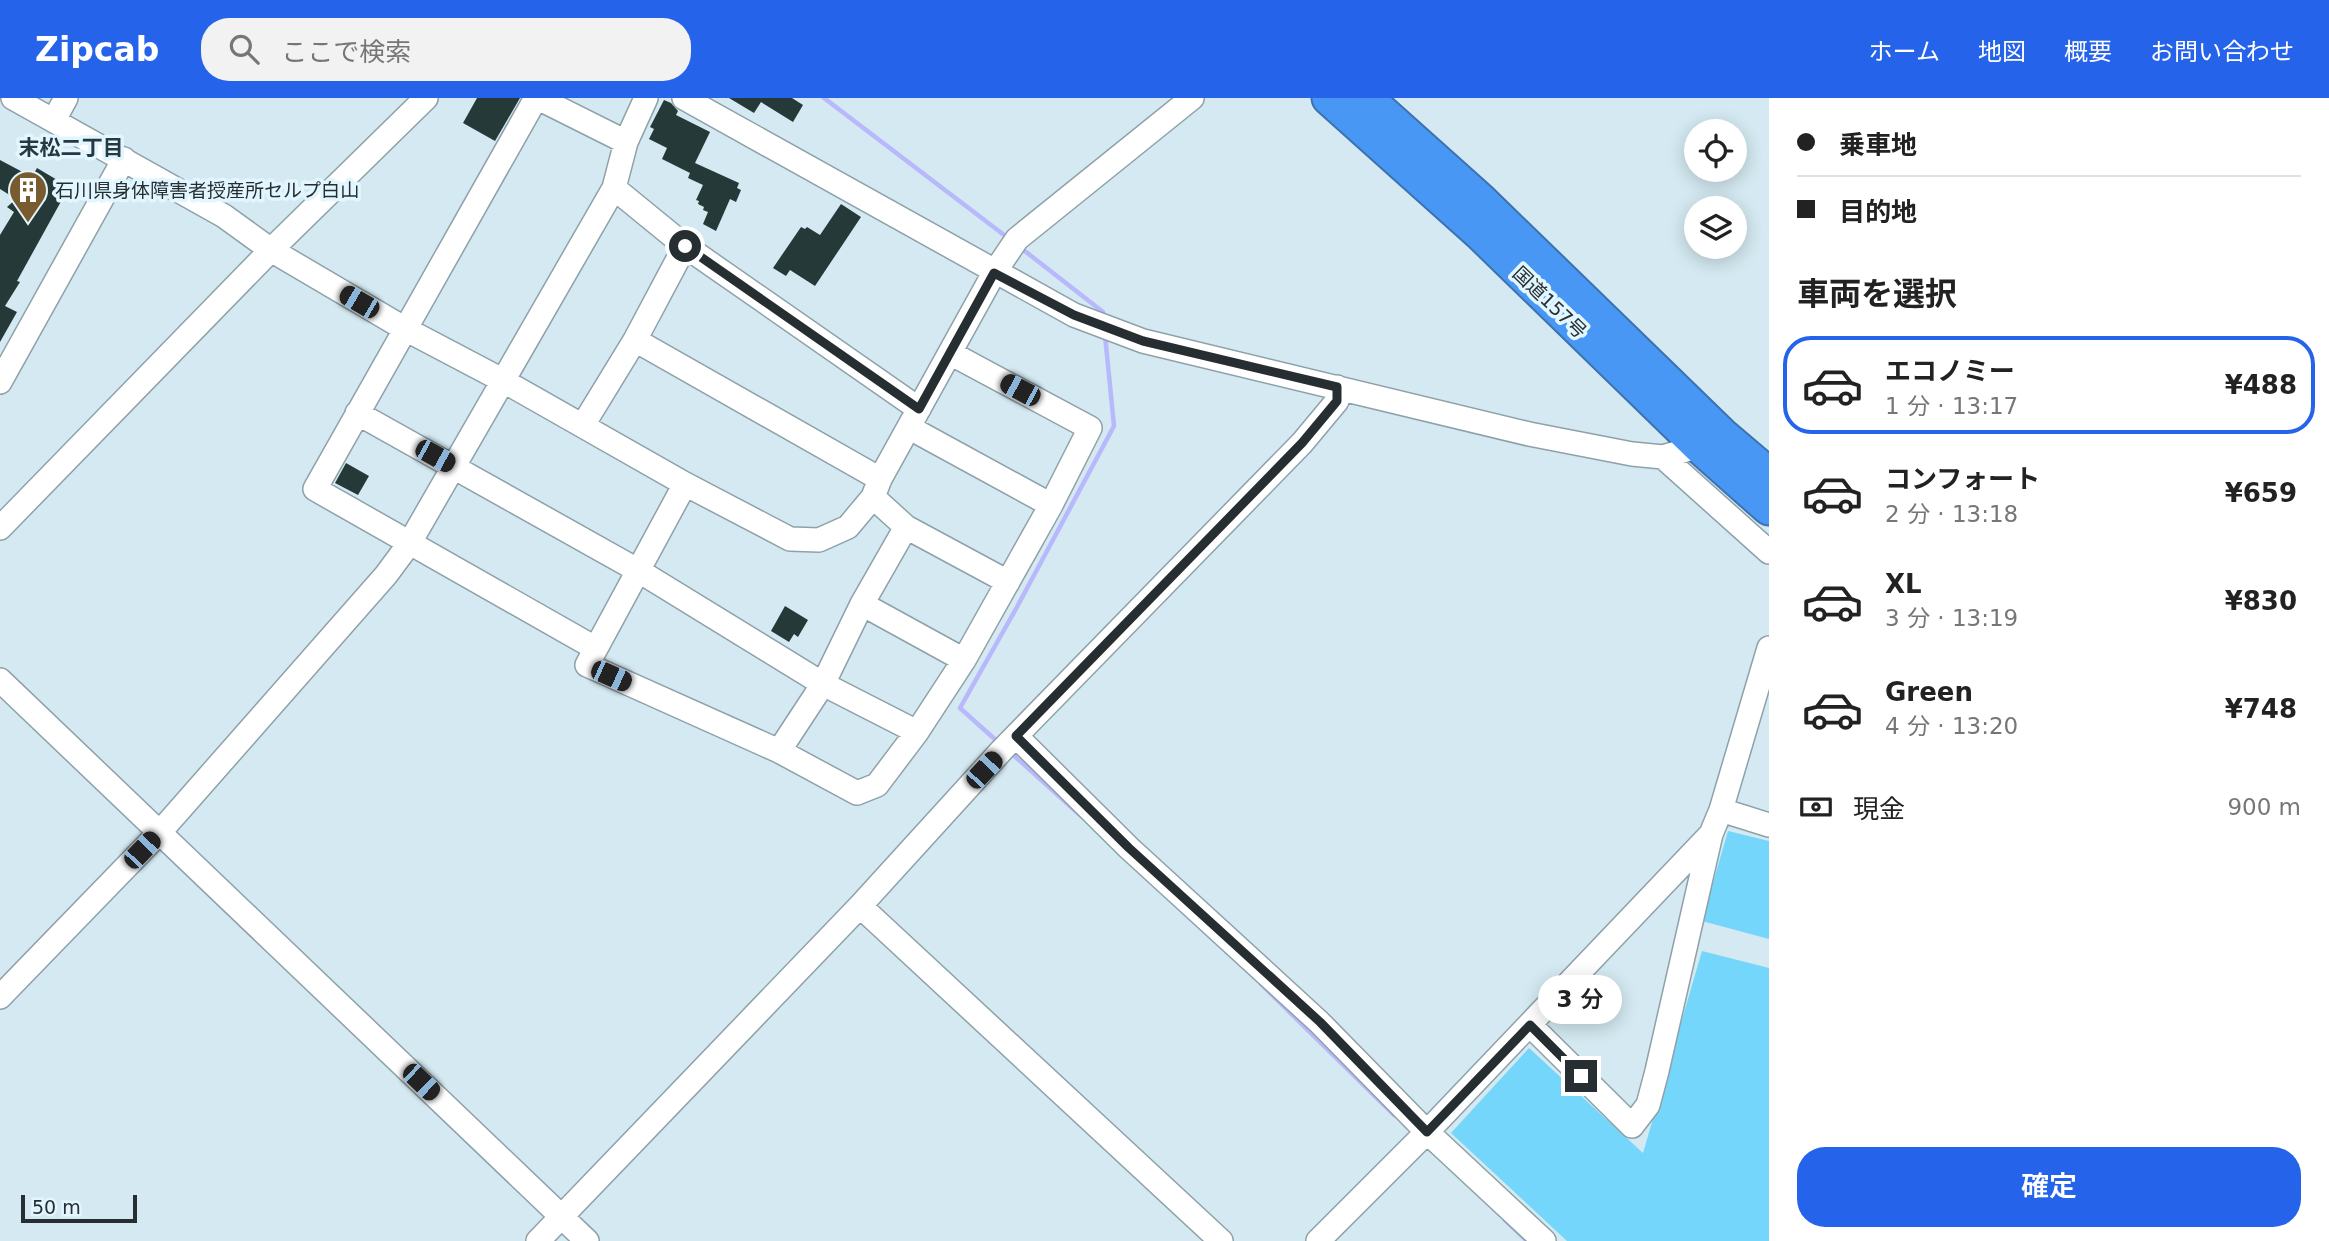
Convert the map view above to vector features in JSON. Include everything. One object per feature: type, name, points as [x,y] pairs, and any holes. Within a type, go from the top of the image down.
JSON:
[{"type":"highway","name":"国道157号","points":[[1329,98],[1481,234],[1699,446],[1769,508]]},
{"type":"highway","name":"国道157号","points":[[1366,98],[1480,200],[1722,435],[1769,475]]},
{"type":"street","points":[[13,98],[224,216],[271,250],[407,330],[502,380],[685,484],[790,539],[820,540],[848,527],[877,488],[994,273],[1014,243],[1192,98]]},
{"type":"street","points":[[54,120],[66,98]]},
{"type":"street","points":[[0,528],[271,250],[426,98]]},
{"type":"street","points":[[595,648],[314,489],[537,98],[626,142]]},
{"type":"street","points":[[0,997],[160,832],[386,575],[409,544],[614,188],[626,142],[646,98]]},
{"type":"street","points":[[684,98],[994,273],[1074,315],[1143,341],[1529,434],[1632,454],[1663,457],[1699,446]]},
{"type":"street","points":[[0,382],[124,159]]},
{"type":"street","points":[[614,188],[685,246],[915,419],[1051,505]]},
{"type":"street","points":[[583,425],[635,340],[685,246]]},
{"type":"street","points":[[635,340],[877,488],[906,527],[1008,582]]},
{"type":"street","points":[[685,484],[587,665],[779,751],[857,793],[877,785],[917,732],[964,660],[1051,505],[1090,428],[950,353]]},
{"type":"street","points":[[538,1241],[860,906],[1009,744],[1302,443],[1337,401],[1337,387]]},
{"type":"street","points":[[357,413],[639,571],[823,684],[917,732]]},
{"type":"street","points":[[1663,457],[1769,552]]},
{"type":"street","points":[[779,751],[823,684],[862,604],[906,527]]},
{"type":"street","points":[[862,604],[964,660]]},
{"type":"street","points":[[1530,1025],[1632,1126],[1648,1105],[1711,834],[1759,714],[1769,648]]},
{"type":"street","points":[[0,680],[587,1241]]},
{"type":"street","points":[[1009,744],[1129,848],[1320,1022],[1422,1137],[1544,1241]]},
{"type":"street","points":[[1721,810],[1769,825]]},
{"type":"street","points":[[1318,1241],[1422,1137],[1711,834]]},
{"type":"street","points":[[860,906],[1221,1241]]},
{"type":"shaded area","points":[[1728,831],[1769,841],[1769,939],[1702,921]]},
{"type":"shaded area","points":[[1702,951],[1769,968],[1769,1241],[1567,1241],[1451,1133],[1529,1048],[1643,1153]]},
{"type":"building","points":[[477,98],[520,98],[495,141],[463,123]]},
{"type":"building","points":[[729,98],[792,98],[803,105],[793,122],[761,102],[754,113]]},
{"type":"building","points":[[664,100],[678,111],[676,115],[710,132],[695,163],[739,183],[737,188],[741,190],[736,202],[730,199],[716,231],[703,224],[708,212],[703,210],[704,207],[696,200],[703,185],[688,178],[690,173],[662,159],[667,148],[649,139],[654,129],[650,127]]},
{"type":"building","name":"石川県身体障害者授産所セルプ白山","points":[[0,160],[32,177],[37,168],[69,187],[5,306],[17,312],[0,342],[0,235],[14,212],[7,207],[16,199],[0,189]]},
{"type":"building","points":[[841,204],[861,217],[815,286],[790,270],[786,276],[773,268],[801,227],[807,227],[820,235]]},
{"type":"building","points":[[346,463],[369,476],[358,495],[335,483]]},
{"type":"building","points":[[785,606],[808,620],[798,637],[794,634],[789,642],[771,631]]},
{"type":"waterway","points":[[824,98],[1008,238]]},
{"type":"waterway","points":[[1021,248],[1103,312],[1104,318]]},
{"type":"waterway","points":[[999,743],[960,708],[1114,426],[1105,335]]},
{"type":"waterway","points":[[1009,751],[1080,815]]},
{"type":"waterway","points":[[1261,984],[1394,1115]]},
{"type":"waterway","points":[[1505,1220],[1527,1241]]},
{"type":"place","name":"石川県身体障害者授産所セルプ白山","points":[[28,224]]},
{"type":"district","name":"末松二丁目","points":[[71,148]]},
{"type":"route","points":[[685,246],[919,409],[994,273],[1074,315],[1143,341],[1337,387],[1337,401],[1302,443],[1016,736],[1129,848],[1320,1022],[1427,1132],[1530,1025],[1581,1076]]}]
